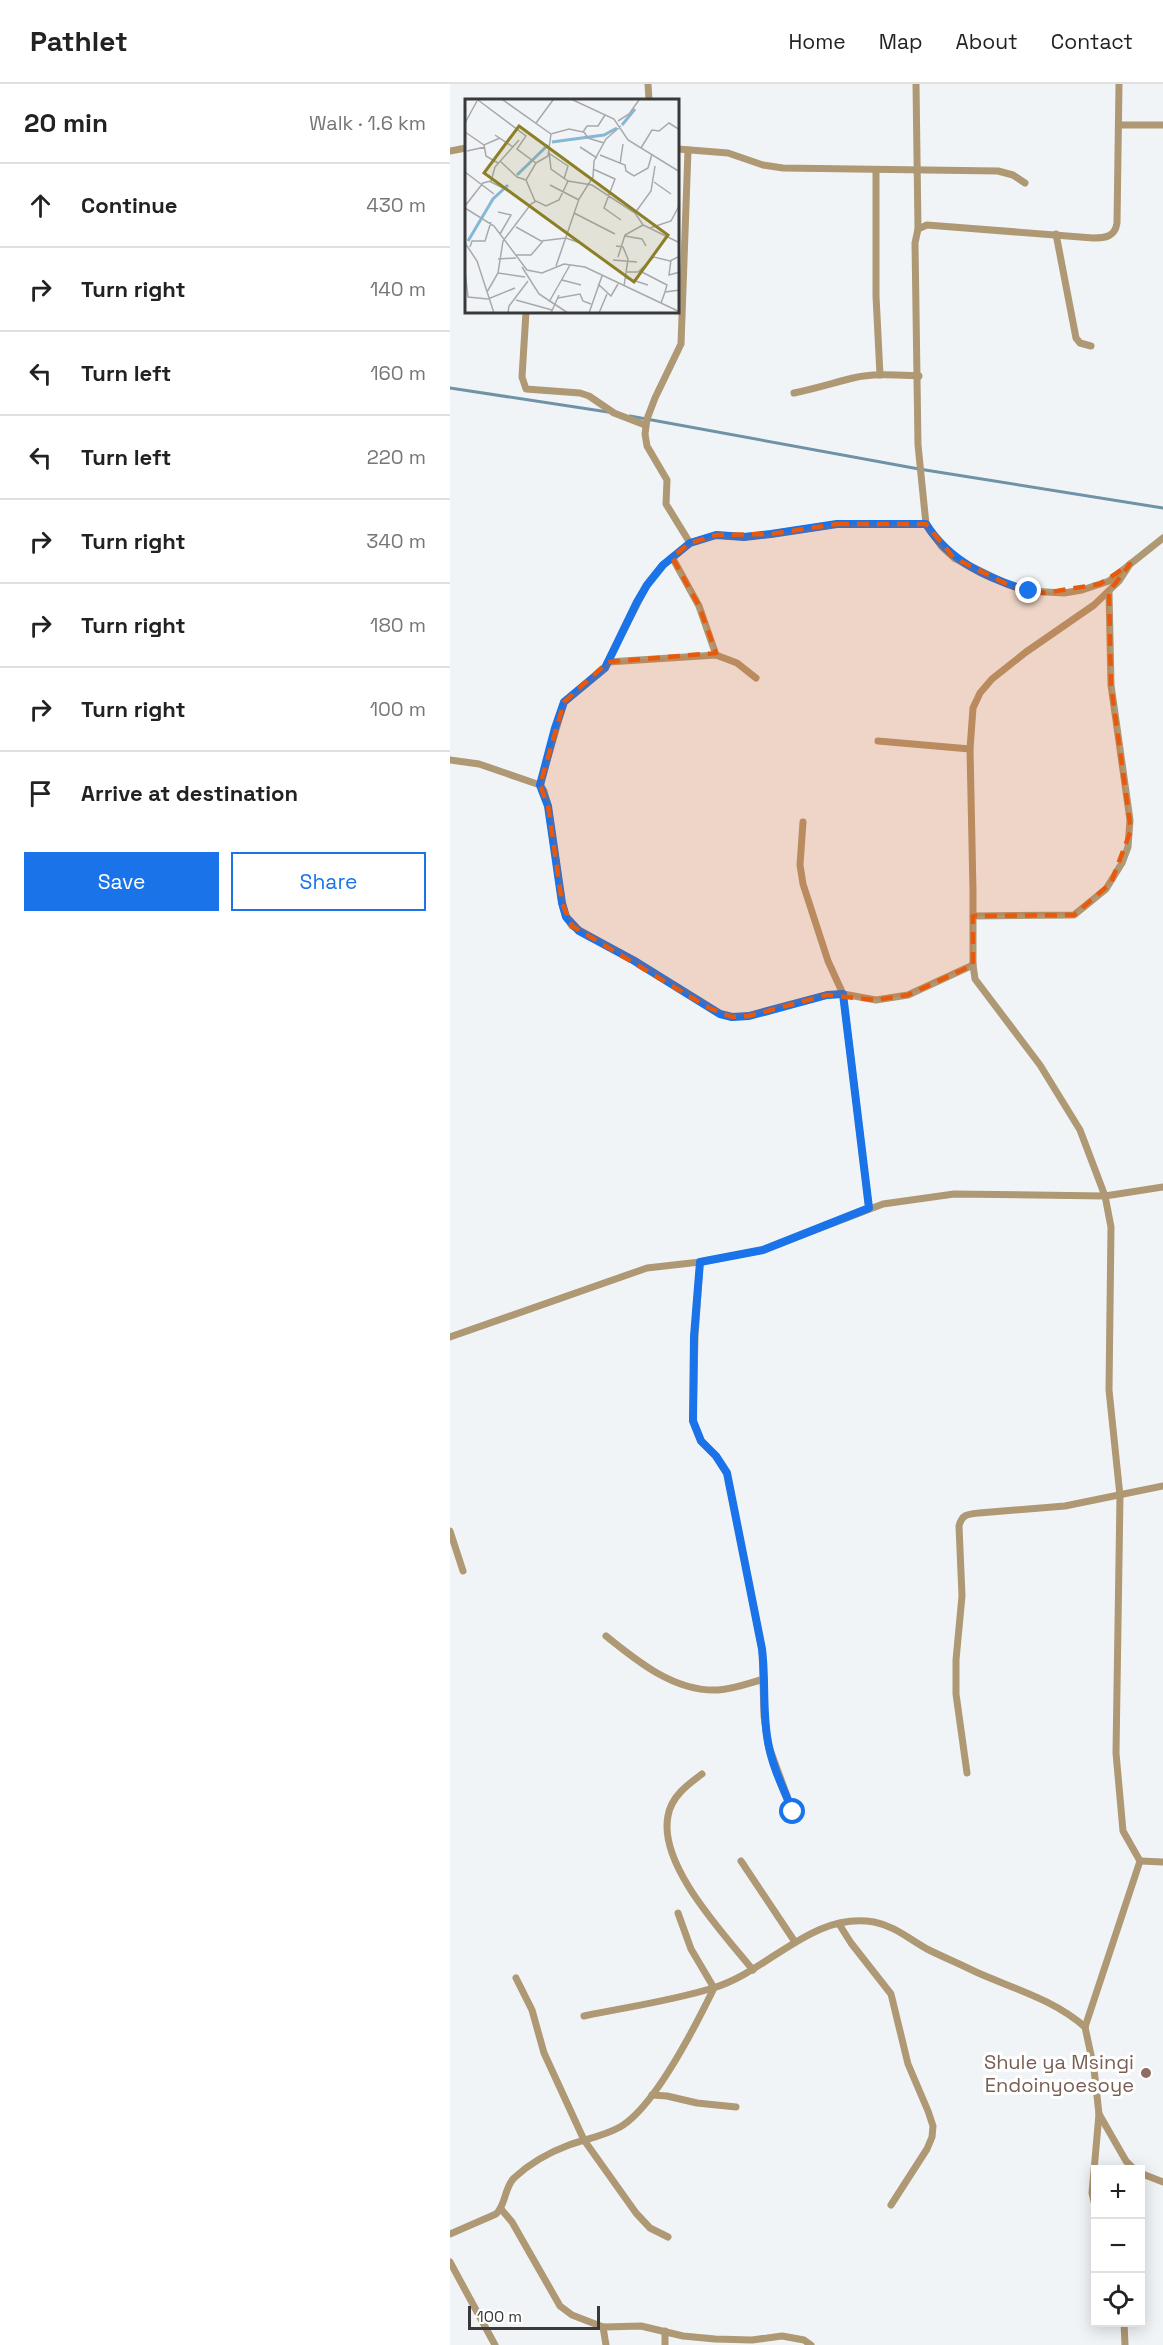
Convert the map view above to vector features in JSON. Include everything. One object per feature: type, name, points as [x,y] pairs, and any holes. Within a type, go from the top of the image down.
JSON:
[{"type":"street","points":[[648,84],[649,99]]},
{"type":"street","points":[[916,84],[918,229],[915,243],[919,469],[926,524],[942,547],[954,558],[983,573],[1029,591],[1082,590],[1109,581],[1163,538]]},
{"type":"street","points":[[918,229],[927,225],[1105,238],[1114,232],[1117,223],[1119,84]]},
{"type":"street","points":[[1119,125],[1163,125]]},
{"type":"street","points":[[450,151],[465,148]]},
{"type":"street","points":[[680,149],[728,153],[763,165],[783,168],[998,171],[1013,175],[1025,183]]},
{"type":"street","points":[[688,150],[681,344],[655,398],[645,425],[647,446],[667,480],[666,504],[690,543]]},
{"type":"street","points":[[876,171],[876,296],[880,375]]},
{"type":"street","points":[[1056,234],[1076,338],[1091,346]]},
{"type":"street","points":[[526,314],[522,377],[526,389],[580,393],[589,396],[614,413],[645,425]]},
{"type":"street","points":[[794,393],[854,378],[880,375],[919,376]]},
{"type":"street","points":[[926,524],[837,524],[744,537],[716,535],[690,543],[672,557],[647,585],[608,662],[598,674],[564,702],[540,785],[548,806],[566,917],[579,931],[633,960],[709,1008],[732,1017],[749,1016],[827,995],[843,994],[876,1000],[908,995],[973,965]]},
{"type":"street","points":[[672,557],[699,606],[716,655]]},
{"type":"street","points":[[1094,2165],[1099,2114],[1094,2069],[1085,2027],[1140,1861],[1123,1831],[1116,1753],[1120,1496],[1109,1390],[1111,1227],[1105,1196],[1080,1130],[1040,1065],[978,985],[973,965],[970,749],[973,708],[980,693],[992,679],[1026,652],[1094,605],[1109,592],[1130,564]]},
{"type":"street","points":[[973,915],[1074,915],[1106,889],[1122,863],[1129,840],[1130,820],[1111,685],[1109,592]]},
{"type":"street","points":[[608,662],[716,655],[737,663],[756,678]]},
{"type":"street","points":[[878,741],[970,749]]},
{"type":"street","points":[[450,760],[479,764],[540,785]]},
{"type":"street","points":[[803,822],[800,865],[803,884],[828,961],[843,994],[869,1208]]},
{"type":"street","points":[[450,1337],[647,1268],[700,1262],[763,1250],[869,1208],[900,1201],[954,1194],[1105,1196],[1163,1187]]},
{"type":"street","points":[[700,1262],[694,1336],[693,1421],[701,1441],[716,1456],[727,1473],[762,1649],[764,1716],[768,1744],[793,1812]]},
{"type":"street","points":[[968,1773],[956,1684],[962,1596],[959,1526],[962,1518],[967,1514],[1065,1506],[1163,1486]]},
{"type":"street","points":[[450,1531],[463,1571]]},
{"type":"street","points":[[606,1636],[662,1676],[683,1685],[704,1690],[721,1690],[764,1679]]},
{"type":"street","points":[[702,1774],[680,1791],[673,1803],[668,1816],[669,1841],[681,1873],[692,1892],[753,1970]]},
{"type":"street","points":[[741,1861],[795,1942]]},
{"type":"street","points":[[1140,1861],[1163,1862]]},
{"type":"street","points":[[678,1913],[691,1949],[714,1988]]},
{"type":"street","points":[[584,2016],[714,1988],[753,1970],[795,1942],[839,1924],[856,1920],[889,1926],[925,1948],[1055,2005],[1085,2027]]},
{"type":"street","points":[[839,1924],[891,1994],[908,2064],[933,2126],[932,2137],[927,2149],[891,2205]]},
{"type":"street","points":[[516,1978],[532,2010],[544,2053],[584,2140],[636,2213],[650,2228],[668,2237]]},
{"type":"street","points":[[450,2234],[488,2218],[501,2209],[507,2188],[514,2178],[540,2158],[567,2145],[603,2135],[630,2121],[652,2096],[694,2027],[714,1988]]},
{"type":"street","points":[[652,2096],[667,2096],[697,2103],[736,2107]]},
{"type":"street","points":[[1099,2114],[1130,2165]]},
{"type":"street","points":[[1145,2175],[1163,2182]]},
{"type":"street","points":[[501,2209],[512,2222],[560,2306],[572,2315],[603,2327],[633,2325],[683,2336],[715,2339],[752,2340],[783,2336],[804,2340],[811,2345]]},
{"type":"street","points":[[450,2262],[495,2345]]},
{"type":"street","points":[[603,2327],[606,2345]]},
{"type":"street","points":[[1124,2327],[1125,2345]]},
{"type":"street","points":[[665,2331],[665,2345]]},
{"type":"highlighted area","points":[[837,524],[926,524],[954,558],[1009,585],[1044,593],[1100,584],[1130,564],[1109,592],[1111,685],[1131,830],[1111,883],[1074,915],[973,916],[973,965],[908,995],[876,1000],[827,995],[749,1016],[732,1017],[709,1008],[572,926],[562,903],[548,806],[540,785],[564,702],[608,662],[716,653],[699,606],[672,557],[690,543],[716,535],[771,534]]},
{"type":"waterway","points":[[450,388],[608,412]]},
{"type":"waterway","points":[[630,416],[919,469],[1163,508]]},
{"type":"place","name":"Shule ya Msingi Endoinyoesoye","points":[[1146,2073]]},
{"type":"route","points":[[793,1812],[768,1744],[764,1716],[765,1667],[727,1473],[716,1456],[701,1441],[693,1421],[694,1336],[700,1262],[763,1250],[869,1208],[852,1051],[843,994],[827,995],[749,1016],[732,1017],[709,1008],[633,960],[579,931],[566,917],[562,903],[548,806],[540,785],[564,702],[605,668],[637,602],[663,565],[690,543],[702,538],[716,535],[744,537],[837,524],[926,524],[942,547],[954,558],[1009,585],[1029,591]]}]
